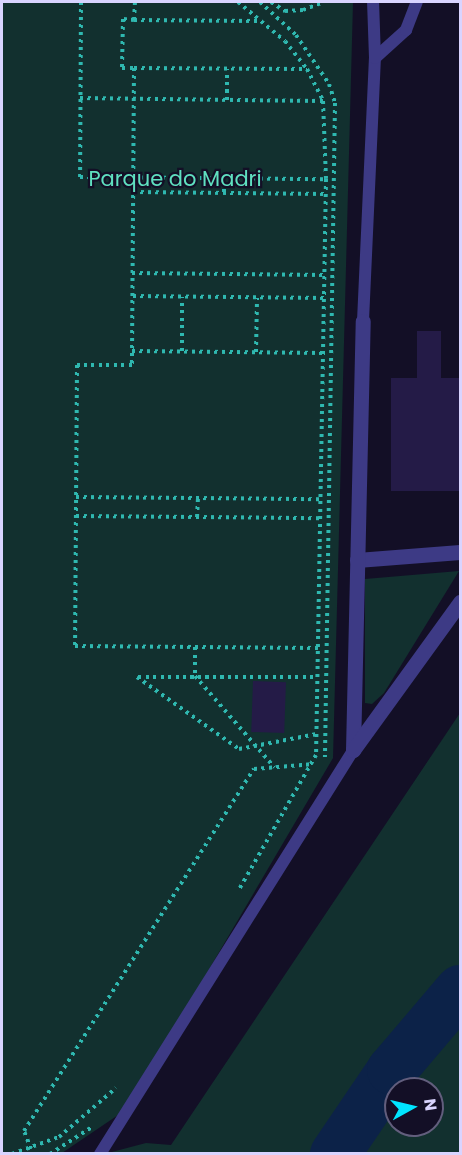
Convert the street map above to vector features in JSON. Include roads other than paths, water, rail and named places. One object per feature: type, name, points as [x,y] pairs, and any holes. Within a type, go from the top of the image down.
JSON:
[{"type":"street","points":[[353,750],[363,321]]},
{"type":"street","points":[[357,560],[460,552]]},
{"type":"street","points":[[353,750],[460,602]]},
{"type":"lane","points":[[363,321],[375,58],[373,2]]},
{"type":"lane","points":[[375,58],[406,30],[417,2]]},
{"type":"lane","points":[[100,1154],[353,750]]},
{"type":"waterway","points":[[335,1154],[392,1070],[460,990]]},
{"type":"park label","name":"Parque do Madri","points":[[175,179]]}]
